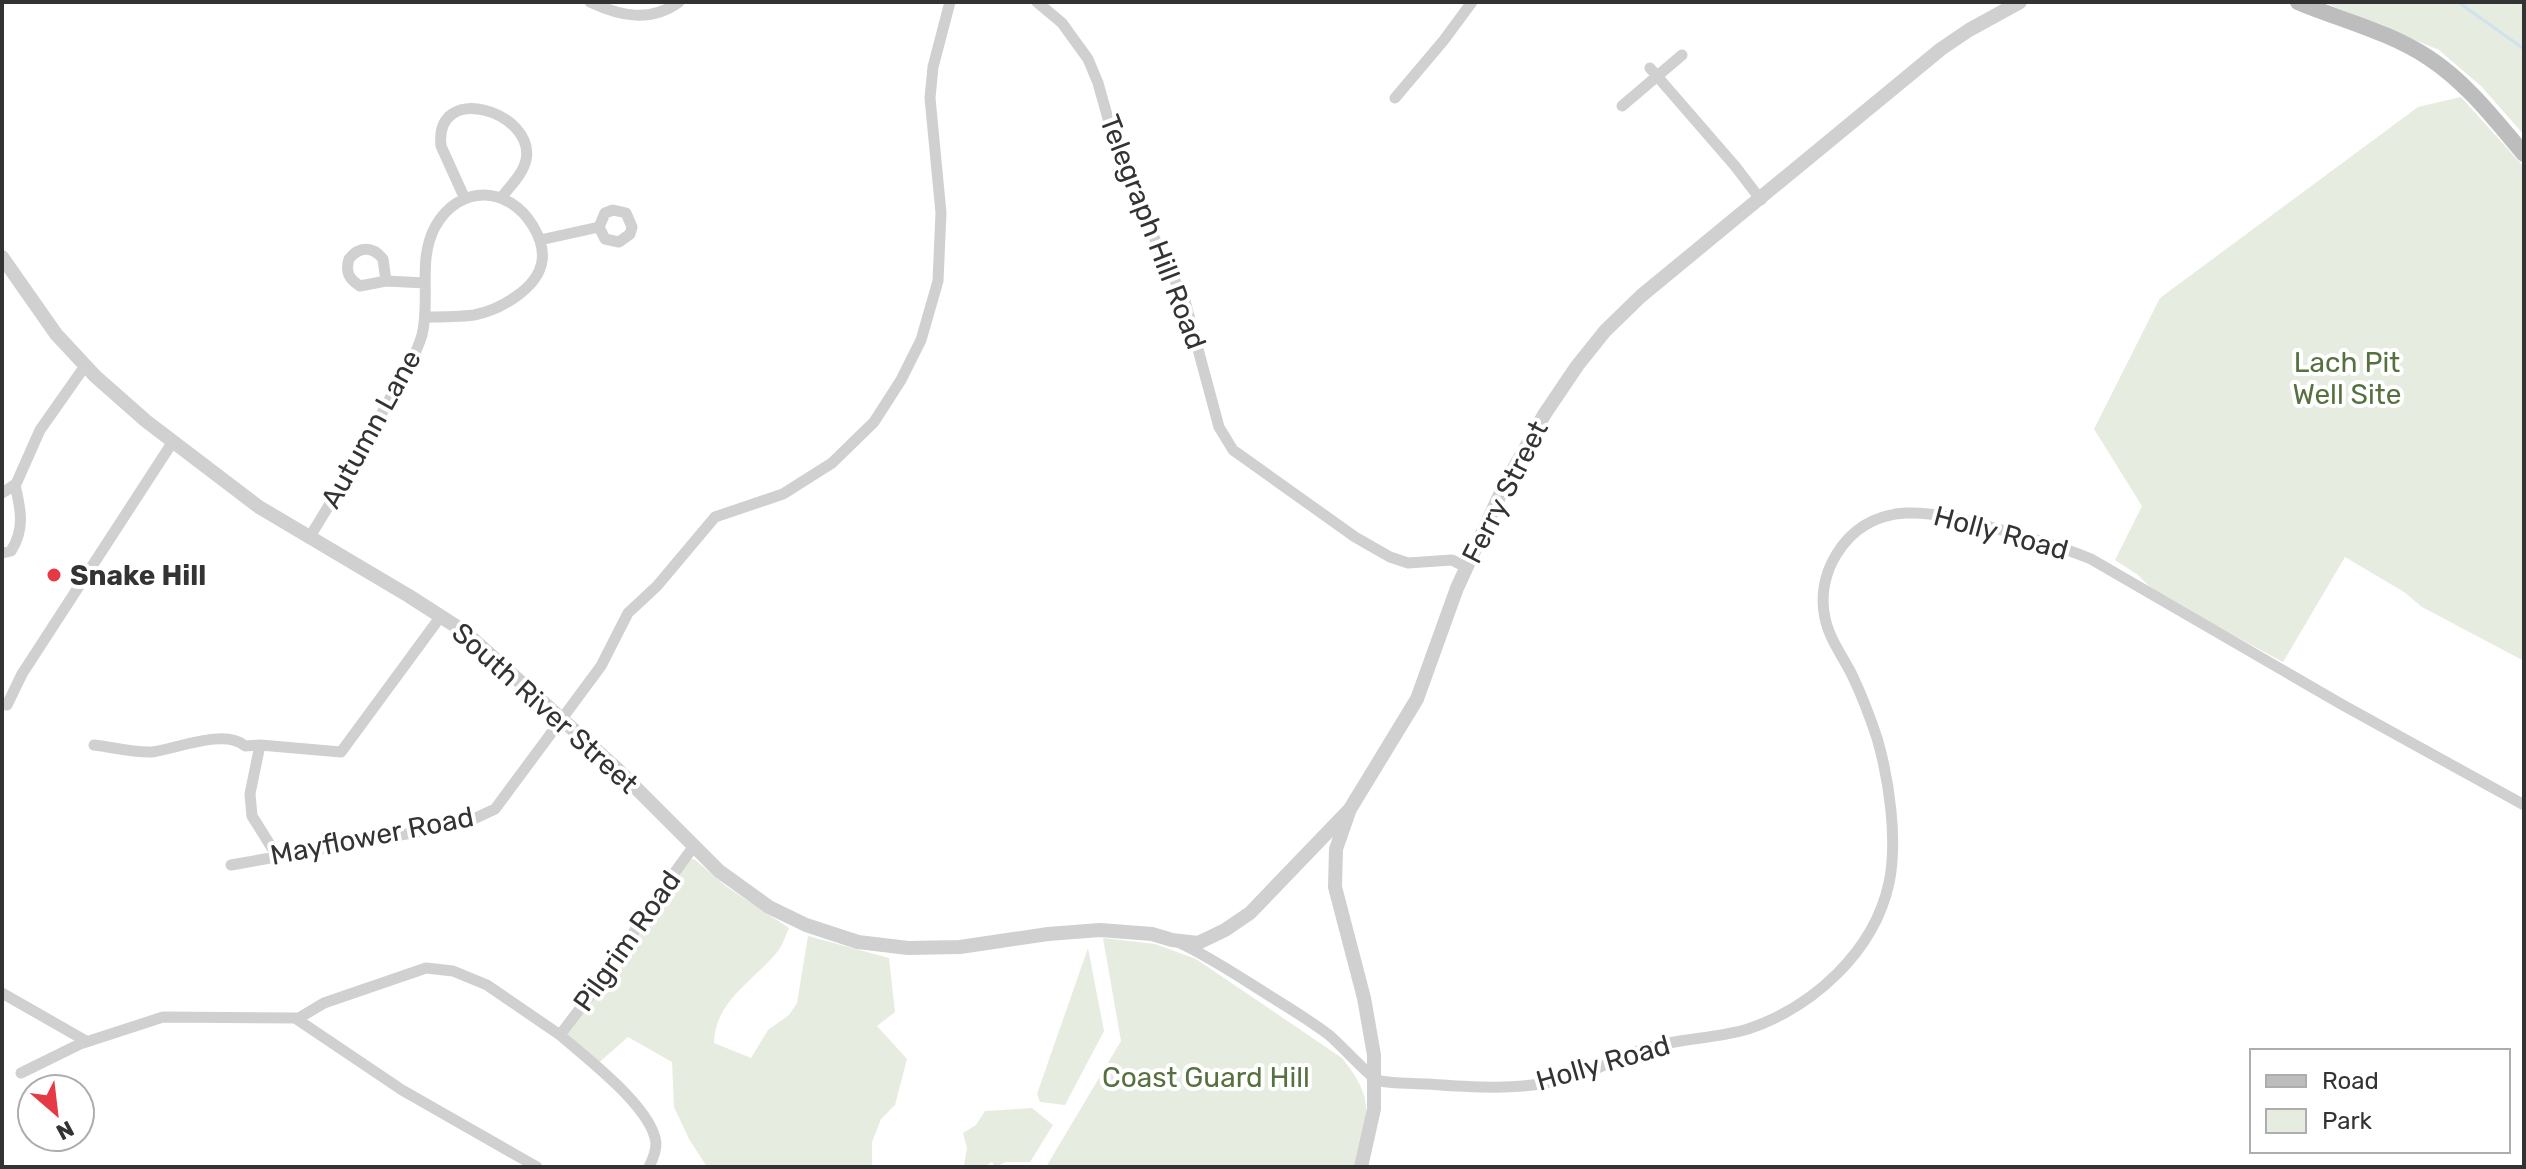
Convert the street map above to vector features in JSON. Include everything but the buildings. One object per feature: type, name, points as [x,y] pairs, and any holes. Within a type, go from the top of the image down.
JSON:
[{"type":"main road","points":[[2298,2],[2428,57],[2452,75],[2485,108],[2524,154]]},
{"type":"street","points":[[590,2],[621,15],[649,14],[679,2]]},
{"type":"street","name":"Mayflower Road","points":[[231,865],[463,824],[495,809],[601,666],[628,613],[657,586],[715,517],[783,494],[832,463],[874,422],[901,380],[921,340],[938,281],[941,213],[930,98],[933,67],[950,2]]},
{"type":"street","name":"Telegraph Hill Road","points":[[1037,2],[1062,23],[1088,59],[1116,147],[1145,219],[1185,301],[1219,427],[1233,450],[1355,537],[1390,557],[1408,563],[1452,560],[1466,567]]},
{"type":"street","points":[[1395,98],[1469,6],[1455,2]]},
{"type":"street","name":"Ferry Street","points":[[1361,1167],[1374,1109],[1376,1080],[1364,998],[1335,887],[1336,849],[1350,809],[1417,699],[1466,567],[1523,451],[1590,349],[1641,296],[1948,44],[2020,2]]},
{"type":"street","points":[[1622,106],[1653,72],[1682,55]]},
{"type":"street","points":[[1653,72],[1761,200]]},
{"type":"street","points":[[502,197],[523,169],[526,146],[513,126],[490,111],[470,107],[455,113],[447,121],[441,146],[465,199],[485,195],[502,197],[525,214],[540,240],[599,227]]},
{"type":"street","name":"Autumn Lane","points":[[309,538],[345,480],[418,346],[425,317],[427,250],[442,217],[465,199]]},
{"type":"street","name":"Autumn Lane","points":[[425,317],[487,312],[513,298],[540,270],[540,240]]},
{"type":"street","name":"South River Street","points":[[2,257],[56,334],[85,366],[172,443],[259,507],[441,616],[484,648],[561,717],[719,871],[769,907],[806,925],[858,942],[885,947],[934,948],[1100,930],[1152,934],[1198,943],[1240,922],[1350,809]]},
{"type":"street","points":[[386,281],[425,283]]},
{"type":"street","points":[[2,493],[15,485],[40,430],[85,366]]},
{"type":"street","points":[[7,705],[22,674],[172,443]]},
{"type":"street","points":[[2,553],[11,551],[20,537],[22,520],[15,485]]},
{"type":"street","name":"Holly Road","points":[[1376,1080],[1484,1088],[1552,1082],[1648,1048],[1747,1029],[1802,1003],[1844,966],[1870,928],[1886,893],[1891,867],[1891,821],[1878,741],[1853,678],[1825,622],[1822,604],[1828,572],[1843,544],[1881,517],[1921,511],[1952,516],[2059,546],[2091,559],[2341,704],[2524,805]]},
{"type":"street","points":[[94,745],[150,752],[199,740],[240,741],[245,746],[341,752],[441,616]]},
{"type":"street","points":[[260,745],[250,794],[252,816],[277,856]]},
{"type":"street","name":"Pilgrim Road","points":[[560,1035],[610,969],[694,846]]},
{"type":"street","name":"South River Street","points":[[1172,940],[1234,973],[1325,1032],[1376,1080]]},
{"type":"street","name":"Pilgrim Road","points":[[21,1073],[86,1041],[163,1017],[295,1018],[324,1003],[401,975],[439,968],[487,985],[560,1035],[622,1089],[643,1114],[655,1138],[656,1147],[649,1167]]},
{"type":"street","points":[[2,993],[86,1041]]},
{"type":"street","points":[[295,1018],[403,1091],[537,1167]]},
{"type":"green space","points":[[2323,2],[2524,2],[2524,135],[2482,87],[2439,50]]},
{"type":"green space","name":"Lach Pit Well Site","points":[[2461,97],[2524,167],[2524,661],[2422,607],[2404,592],[2345,557],[2283,662],[2157,594],[2138,575],[2115,560],[2142,506],[2094,429],[2160,298],[2418,107]]},
{"type":"green space","points":[[694,859],[727,887],[789,928],[778,951],[728,1003],[716,1028],[714,1043],[751,1058],[768,1030],[789,1015],[797,1003],[808,936],[889,958],[895,1012],[877,1026],[907,1059],[895,1105],[881,1119],[872,1142],[872,1167],[707,1167],[674,1107],[672,1062],[628,1037],[595,1066],[560,1035],[683,861]]},
{"type":"green space","name":"Coast Guard Hill","points":[[1103,938],[1155,944],[1196,959],[1342,1058],[1365,1099],[1365,1122],[1356,1167],[1046,1167],[1121,1041]]},
{"type":"green space","points":[[1088,948],[1104,1031],[1065,1105],[1040,1102],[1037,1094]]},
{"type":"green space","points":[[1032,1108],[1053,1125],[1030,1162],[1006,1162],[995,1167],[992,1162],[984,1167],[964,1165],[967,1148],[963,1133],[976,1125],[985,1111]]},
{"type":"waterway","points":[[2458,2],[2524,49]]},
{"type":"place","name":"Snake Hill","points":[[54,575]]}]
